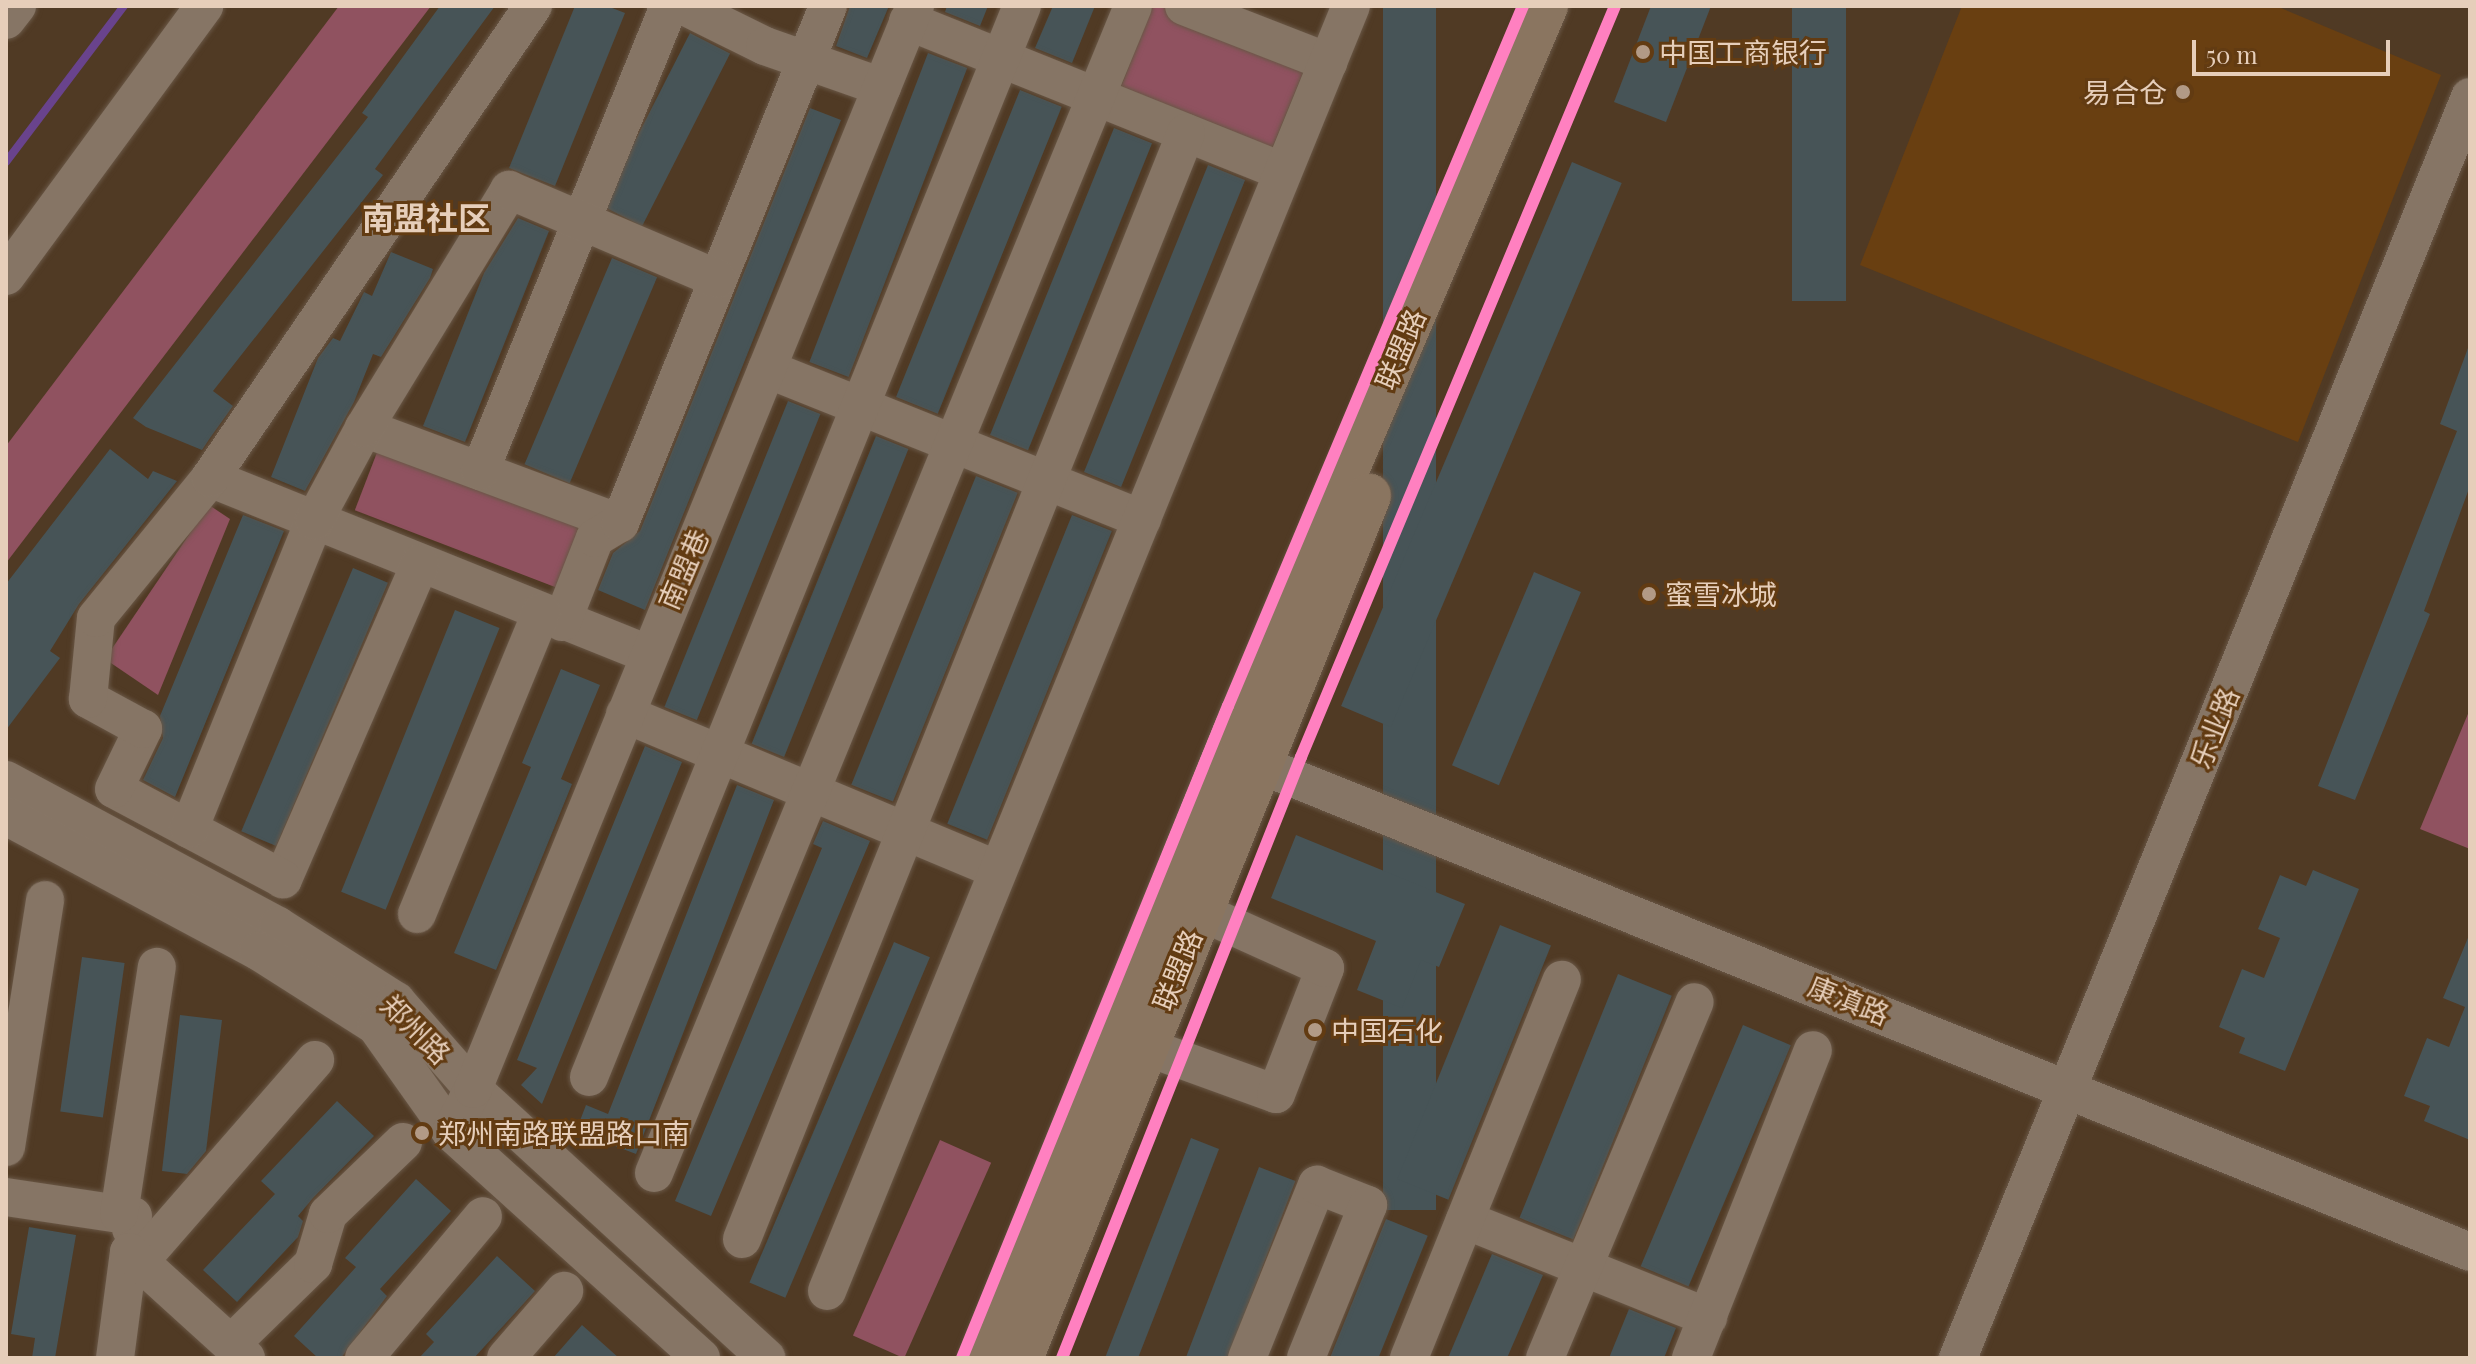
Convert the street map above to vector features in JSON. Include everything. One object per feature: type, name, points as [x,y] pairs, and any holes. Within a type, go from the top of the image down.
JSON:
[{"type":"main road","name":"联盟路","points":[[1021,1358],[1201,912],[1246,747],[1546,6]]},
{"type":"main road","name":"联盟路","points":[[981,1358],[1246,747],[1574,6]]},
{"type":"street","points":[[6,20],[17,6]]},
{"type":"street","points":[[6,276],[204,6]]},
{"type":"street","points":[[420,564],[283,879],[114,789],[143,729],[88,699],[96,618],[210,478],[533,6]]},
{"type":"street","points":[[480,471],[669,6]]},
{"type":"street","points":[[684,6],[807,61],[882,87]]},
{"type":"street","points":[[417,914],[552,618],[595,538],[620,523],[828,6]]},
{"type":"street","points":[[589,1077],[1022,6]]},
{"type":"street","points":[[654,1173],[1133,6]]},
{"type":"street","points":[[1184,6],[1234,15],[1328,62]]},
{"type":"street","points":[[827,1291],[1351,6]]},
{"type":"street","points":[[912,14],[1000,60],[1283,172]]},
{"type":"street","name":"南盟巷","points":[[451,1132],[473,1089],[647,654],[912,14]]},
{"type":"street","name":"乐业路","points":[[1984,1358],[2083,1082],[2470,97]]},
{"type":"street","points":[[742,1239],[1186,133]]},
{"type":"street","name":"乐业路","points":[[1958,1358],[2083,1082],[2470,162]]},
{"type":"street","points":[[189,829],[314,521],[364,428],[509,190],[718,279]]},
{"type":"street","points":[[767,369],[1142,519]]},
{"type":"street","points":[[364,428],[620,523]]},
{"type":"street","points":[[210,478],[647,654]]},
{"type":"street","points":[[625,714],[720,751],[998,870]]},
{"type":"street","name":"康滇路","points":[[1246,747],[2083,1082],[2470,1228]]},
{"type":"street","name":"郑州路","points":[[6,780],[278,926],[396,1001],[473,1089],[767,1358]]},
{"type":"street","name":"郑州路","points":[[6,816],[258,951],[376,1026],[451,1132],[701,1358]]},
{"type":"street","points":[[6,1147],[45,900]]},
{"type":"street","points":[[1146,1047],[1276,1094],[1325,968],[1201,912]]},
{"type":"street","points":[[119,1214],[157,967]]},
{"type":"street","points":[[1409,1358],[1562,980]]},
{"type":"street","points":[[1545,1358],[1695,1002]]},
{"type":"street","points":[[1691,1358],[1813,1050]]},
{"type":"street","points":[[134,1257],[315,1060]]},
{"type":"street","name":"康滇路","points":[[2083,1082],[2470,1252]]},
{"type":"street","points":[[134,1257],[238,1351],[313,1264],[328,1214],[403,1142]]},
{"type":"street","points":[[1247,1358],[1317,1185],[1368,1205],[1306,1358]]},
{"type":"street","points":[[6,1197],[133,1216],[134,1257],[115,1358]]},
{"type":"street","points":[[364,1358],[483,1216]]},
{"type":"street","points":[[1465,1220],[1708,1317]]},
{"type":"street","points":[[506,1358],[564,1291]]},
{"type":"shaded area","points":[[339,6],[431,6],[6,563],[6,446]]},
{"type":"shaded area","points":[[1153,6],[1167,6],[1307,63],[1271,151],[1120,89]]},
{"type":"shaded area","points":[[1962,6],[2276,6],[2441,75],[2298,442],[1860,265]]},
{"type":"shaded area","points":[[381,442],[588,522],[562,590],[355,510]]},
{"type":"shaded area","points":[[209,505],[230,519],[158,695],[105,659]]},
{"type":"shaded area","points":[[2470,709],[2470,849],[2420,829]]},
{"type":"shaded area","points":[[940,1140],[991,1163],[904,1358],[853,1335]]},
{"type":"building","points":[[440,6],[495,6],[375,169],[383,175],[213,391],[233,406],[202,450],[146,427],[133,418],[368,117],[362,113]]},
{"type":"building","points":[[575,6],[607,6],[625,13],[555,186],[509,168]]},
{"type":"building","points":[[850,6],[889,6],[867,58],[836,46]]},
{"type":"building","points":[[947,6],[988,6],[980,26],[945,12]]},
{"type":"building","points":[[1053,6],[1095,6],[1072,63],[1035,48]]},
{"type":"building","points":[[1383,6],[1436,6],[1436,1210],[1383,1210]]},
{"type":"building","points":[[1651,6],[1711,6],[1666,122],[1614,102]]},
{"type":"building","points":[[1792,6],[1846,6],[1846,301],[1792,301]]},
{"type":"building","points":[[690,33],[730,53],[642,226],[602,206]]},
{"type":"building","points":[[928,53],[967,68],[849,377],[809,362]]},
{"type":"building","points":[[1020,90],[1062,107],[938,414],[896,397]]},
{"type":"building","points":[[810,108],[841,120],[645,610],[598,590],[613,553],[640,531]]},
{"type":"building","points":[[1114,128],[1152,143],[1028,450],[990,435]]},
{"type":"building","points":[[1572,162],[1622,183],[1391,727],[1341,706]]},
{"type":"building","points":[[1208,165],[1245,180],[1121,487],[1084,472]]},
{"type":"building","points":[[518,218],[549,231],[465,442],[423,426],[484,273]]},
{"type":"building","points":[[391,252],[433,269],[430,278],[381,357],[373,354],[354,402],[305,491],[271,477],[318,358],[333,338],[340,341],[364,292],[372,296]]},
{"type":"building","points":[[612,258],[657,277],[570,483],[524,464]]},
{"type":"building","points":[[2468,348],[2470,486],[2424,611],[2430,614],[2355,800],[2318,786],[2457,431],[2440,424]]},
{"type":"building","points":[[788,401],[820,414],[697,720],[664,707]]},
{"type":"building","points":[[876,436],[908,449],[784,757],[752,744]]},
{"type":"building","points":[[110,449],[148,479],[153,471],[177,481],[79,604],[50,651],[60,658],[6,730],[6,584]]},
{"type":"building","points":[[976,476],[1018,493],[893,802],[851,785]]},
{"type":"building","points":[[243,515],[284,531],[175,797],[143,780],[163,738],[160,716]]},
{"type":"building","points":[[1072,515],[1112,531],[987,840],[947,824]]},
{"type":"building","points":[[353,568],[388,583],[276,846],[241,831]]},
{"type":"building","points":[[1534,572],[1581,592],[1499,785],[1452,765]]},
{"type":"building","points":[[455,610],[500,628],[386,910],[341,892]]},
{"type":"building","points":[[561,669],[600,685],[561,779],[572,784],[496,970],[454,953],[531,767],[522,763]]},
{"type":"building","points":[[645,746],[682,762],[542,1104],[521,1085],[537,1068],[517,1060]]},
{"type":"building","points":[[737,785],[774,800],[636,1154],[576,1131],[586,1105],[608,1114]]},
{"type":"building","points":[[823,821],[870,841],[711,1216],[675,1201],[822,848],[813,844]]},
{"type":"building","points":[[1296,835],[1465,904],[1439,967],[1421,960],[1402,1008],[1357,990],[1376,941],[1271,898]]},
{"type":"building","points":[[2313,870],[2359,889],[2285,1071],[2239,1053],[2245,1038],[2219,1027],[2242,969],[2264,978],[2280,938],[2258,929],[2280,875],[2306,886]]},
{"type":"building","points":[[1500,925],[1551,946],[1448,1200],[1397,1179]]},
{"type":"building","points":[[2470,933],[2470,1140],[2424,1121],[2430,1106],[2404,1096],[2427,1038],[2449,1047],[2465,1007],[2443,998]]},
{"type":"building","points":[[894,942],[930,957],[785,1298],[749,1283]]},
{"type":"building","points":[[82,957],[125,963],[103,1117],[60,1111]]},
{"type":"building","points":[[1618,974],[1672,996],[1573,1240],[1519,1218]]},
{"type":"building","points":[[180,1015],[222,1020],[206,1151],[187,1174],[162,1171]]},
{"type":"building","points":[[1743,1025],[1791,1045],[1688,1286],[1641,1266]]},
{"type":"building","points":[[337,1101],[374,1136],[298,1216],[303,1221],[298,1237],[237,1302],[203,1270],[275,1194],[261,1181]]},
{"type":"building","points":[[1191,1138],[1219,1149],[1156,1312],[1138,1358],[1105,1358]]},
{"type":"building","points":[[1259,1167],[1295,1181],[1227,1358],[1186,1358]]},
{"type":"building","points":[[416,1179],[451,1211],[380,1289],[387,1296],[341,1358],[318,1358],[294,1336],[356,1267],[345,1258]]},
{"type":"building","points":[[1386,1219],[1428,1236],[1378,1358],[1330,1357]]},
{"type":"building","points":[[29,1227],[76,1235],[55,1358],[32,1358],[35,1338],[11,1334]]},
{"type":"building","points":[[1492,1254],[1543,1275],[1507,1358],[1448,1358]]},
{"type":"building","points":[[497,1256],[535,1291],[474,1358],[419,1358],[434,1342],[426,1334]]},
{"type":"building","points":[[1629,1309],[1676,1328],[1664,1358],[1609,1358]]},
{"type":"building","points":[[582,1325],[619,1358],[553,1358]]},
{"type":"waterway","points":[[6,162],[124,6]]},
{"type":"cycle path","points":[[962,1358],[1228,706],[1523,6]]},
{"type":"cycle path","points":[[1062,1358],[1301,757],[1615,6]]},
{"type":"place","name":"中国工商银行","points":[[1643,52]]},
{"type":"place","name":"易合仓","points":[[2183,92]]},
{"type":"place","name":"蜜雪冰城","points":[[1649,594]]},
{"type":"place","name":"中国石化","points":[[1315,1030]]},
{"type":"place","name":"郑州南路联盟路口南","points":[[422,1133]]},
{"type":"district","name":"南盟社区","points":[[426,217]]}]
